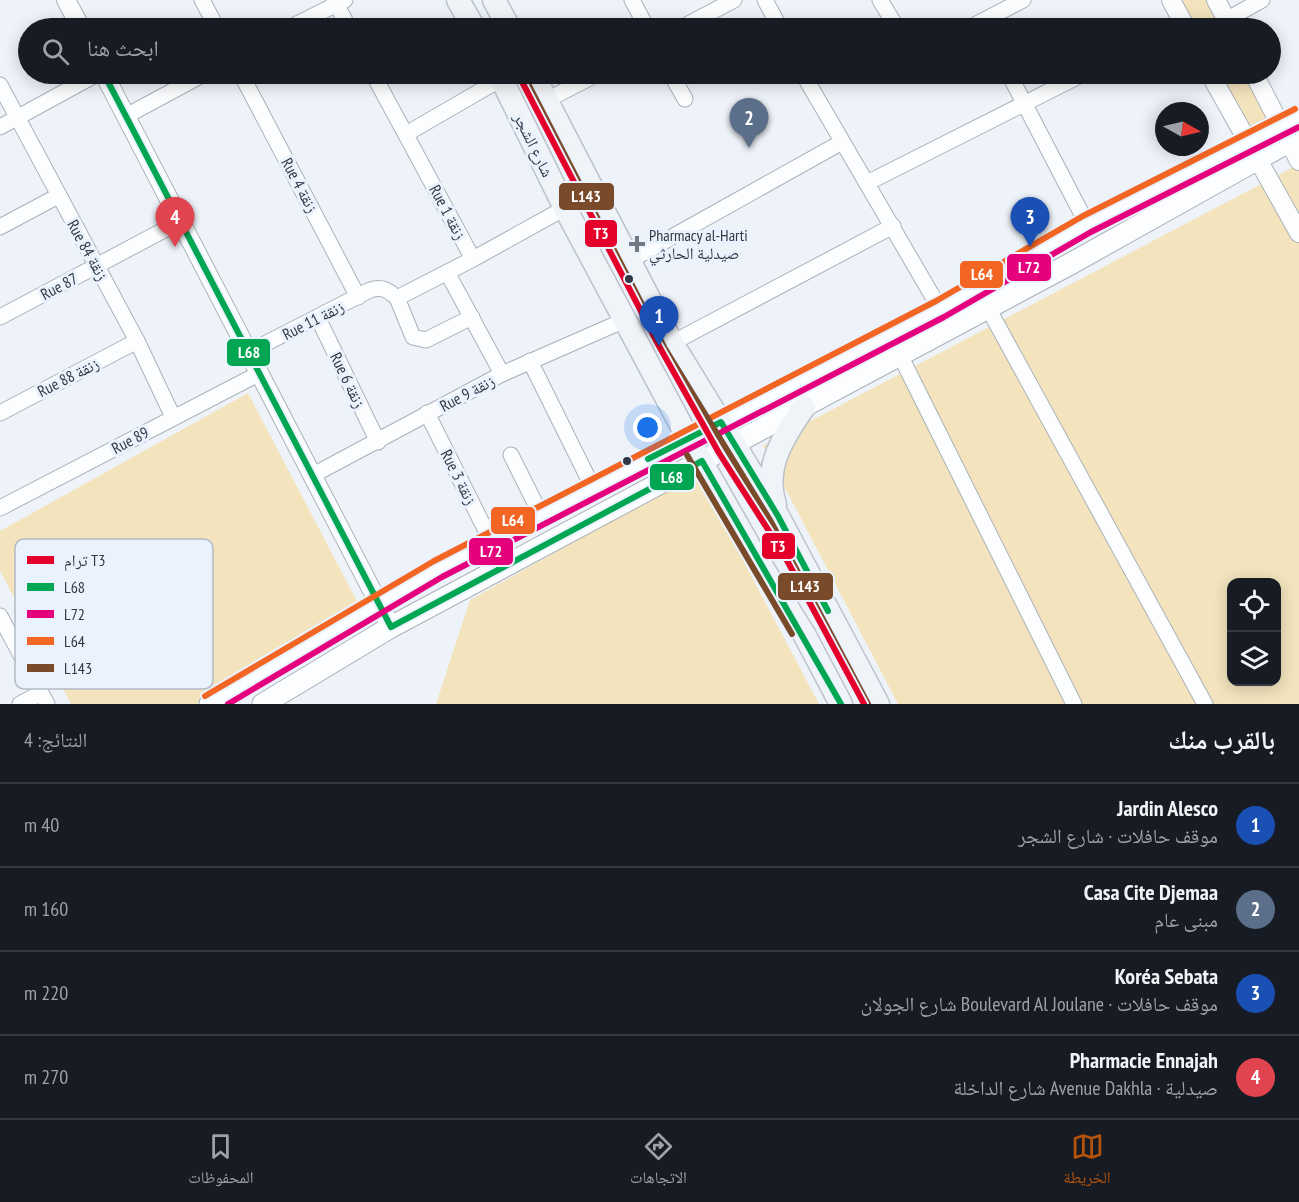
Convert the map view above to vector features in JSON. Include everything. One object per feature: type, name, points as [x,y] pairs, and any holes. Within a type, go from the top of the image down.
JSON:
[{"type":"main road","points":[[459,0],[469,18]]},
{"type":"main road","points":[[494,0],[504,18]]},
{"type":"main road","name":"شارع الشجر","points":[[504,84],[565,208],[688,438],[751,549],[804,634],[841,704]]},
{"type":"main road","name":"شارع الشجر","points":[[538,84],[672,343],[778,516]]},
{"type":"main road","points":[[263,704],[391,627],[988,308],[1292,130]]},
{"type":"main road","points":[[210,704],[380,602],[491,541],[939,309],[1087,224],[1252,152]]},
{"type":"main road","points":[[804,407],[785,434],[774,461],[770,491],[778,516],[878,704]]},
{"type":"main road","points":[[297,651],[310,675]]},
{"type":"street","points":[[66,0],[76,18]]},
{"type":"street","points":[[202,0],[212,18]]},
{"type":"street","points":[[632,0],[642,18]]},
{"type":"street","points":[[699,18],[732,0]]},
{"type":"street","points":[[765,0],[775,18]]},
{"type":"street","points":[[880,0],[891,18]]},
{"type":"street","points":[[992,18],[1023,0]]},
{"type":"street","points":[[1171,0],[1177,18]]},
{"type":"street","points":[[1216,0],[1226,18]]},
{"type":"street","points":[[1237,18],[1262,0]]},
{"type":"street","points":[[308,18],[339,2],[345,18]]},
{"type":"street","points":[[0,127],[79,84]]},
{"type":"street","points":[[109,84],[391,627]]},
{"type":"street","points":[[126,116],[185,84]]},
{"type":"street","name":"Rue 4 زنقة","points":[[246,84],[358,297]]},
{"type":"street","name":"Rue 1 زنقة","points":[[378,84],[473,259],[565,208]]},
{"type":"street","points":[[406,134],[487,84]]},
{"type":"street","points":[[547,100],[578,84]]},
{"type":"street","points":[[677,84],[685,99]]},
{"type":"street","points":[[810,84],[939,309]]},
{"type":"street","points":[[1015,84],[1087,224]]},
{"type":"street","points":[[867,183],[1064,84]]},
{"type":"street","points":[[1215,84],[1252,152],[1282,198],[1299,233]]},
{"type":"street","points":[[1261,84],[1292,130],[1299,161]]},
{"type":"street","name":"Rue 84 زنقة","points":[[0,85],[137,341],[173,417]]},
{"type":"street","points":[[629,261],[842,142]]},
{"type":"street","points":[[0,227],[58,196]]},
{"type":"street","name":"Rue 87","points":[[0,317],[181,221]]},
{"type":"street","points":[[672,343],[893,226]]},
{"type":"street","points":[[472,317],[426,340],[419,340],[413,337],[397,298],[448,274],[473,259]]},
{"type":"street","points":[[448,274],[502,374]]},
{"type":"street","name":"Rue 11 زنقة","points":[[249,352],[377,288],[387,289],[397,298]]},
{"type":"street","points":[[988,308],[1205,704]]},
{"type":"street","name":"Rue 6 زنقة","points":[[318,318],[378,442]]},
{"type":"street","name":"Rue 9 زنقة","points":[[314,475],[530,360],[625,320]]},
{"type":"street","name":"Rue 88 زنقة","points":[[0,413],[137,341]]},
{"type":"street","points":[[900,355],[1074,704]]},
{"type":"street","points":[[530,360],[593,488]]},
{"type":"street","name":"Rue 89","points":[[0,508],[260,373]]},
{"type":"street","name":"Rue 3 زنقة","points":[[427,413],[491,541]]},
{"type":"street","points":[[511,455],[541,515]]},
{"type":"street","points":[[1,620],[15,646]]},
{"type":"street","points":[[20,704],[44,699]]},
{"type":"shaded area","points":[[1171,0],[1216,0],[1226,18],[1181,18]]},
{"type":"shaded area","points":[[1215,84],[1259,84],[1282,126],[1248,144]]},
{"type":"shaded area","points":[[1299,164],[1299,704],[898,704],[763,446]]},
{"type":"shaded area","points":[[248,393],[359,605],[196,704],[71,704],[63,689],[213,689],[213,539],[15,539],[15,599],[0,571],[0,531]]},
{"type":"shaded area","points":[[688,478],[701,481],[819,704],[436,704],[470,600]]},
{"type":"tram line","name":"T3","points":[[523,84],[659,346],[719,453],[783,553],[864,704]]},
{"type":"transit line","name":"L68","points":[[109,84],[391,627],[702,461],[841,704]]},
{"type":"transit line","name":"L143","points":[[528,84],[664,347],[770,520],[868,704]]},
{"type":"transit line","name":"L64","points":[[205,696],[434,561],[936,301],[1083,216],[1295,109]]},
{"type":"transit line","name":"L72","points":[[228,704],[442,577],[944,317],[1091,232],[1299,127]]},
{"type":"transit line","name":"L68","points":[[648,459],[721,422],[778,516],[828,611]]},
{"type":"transit line","name":"L143","points":[[687,455],[792,634]]},
{"type":"place","name":"Casa Cite Djemaa","points":[[749,148]]},
{"type":"place","name":"Pharmacy al-Harti صيدلية الحارثي","points":[[637,244]]},
{"type":"place","name":"Pharmacie Ennajah","points":[[175,247]]},
{"type":"place","name":"Koréa Sebata","points":[[1030,247]]},
{"type":"place","name":"Jardin Alesco","points":[[659,346]]}]
